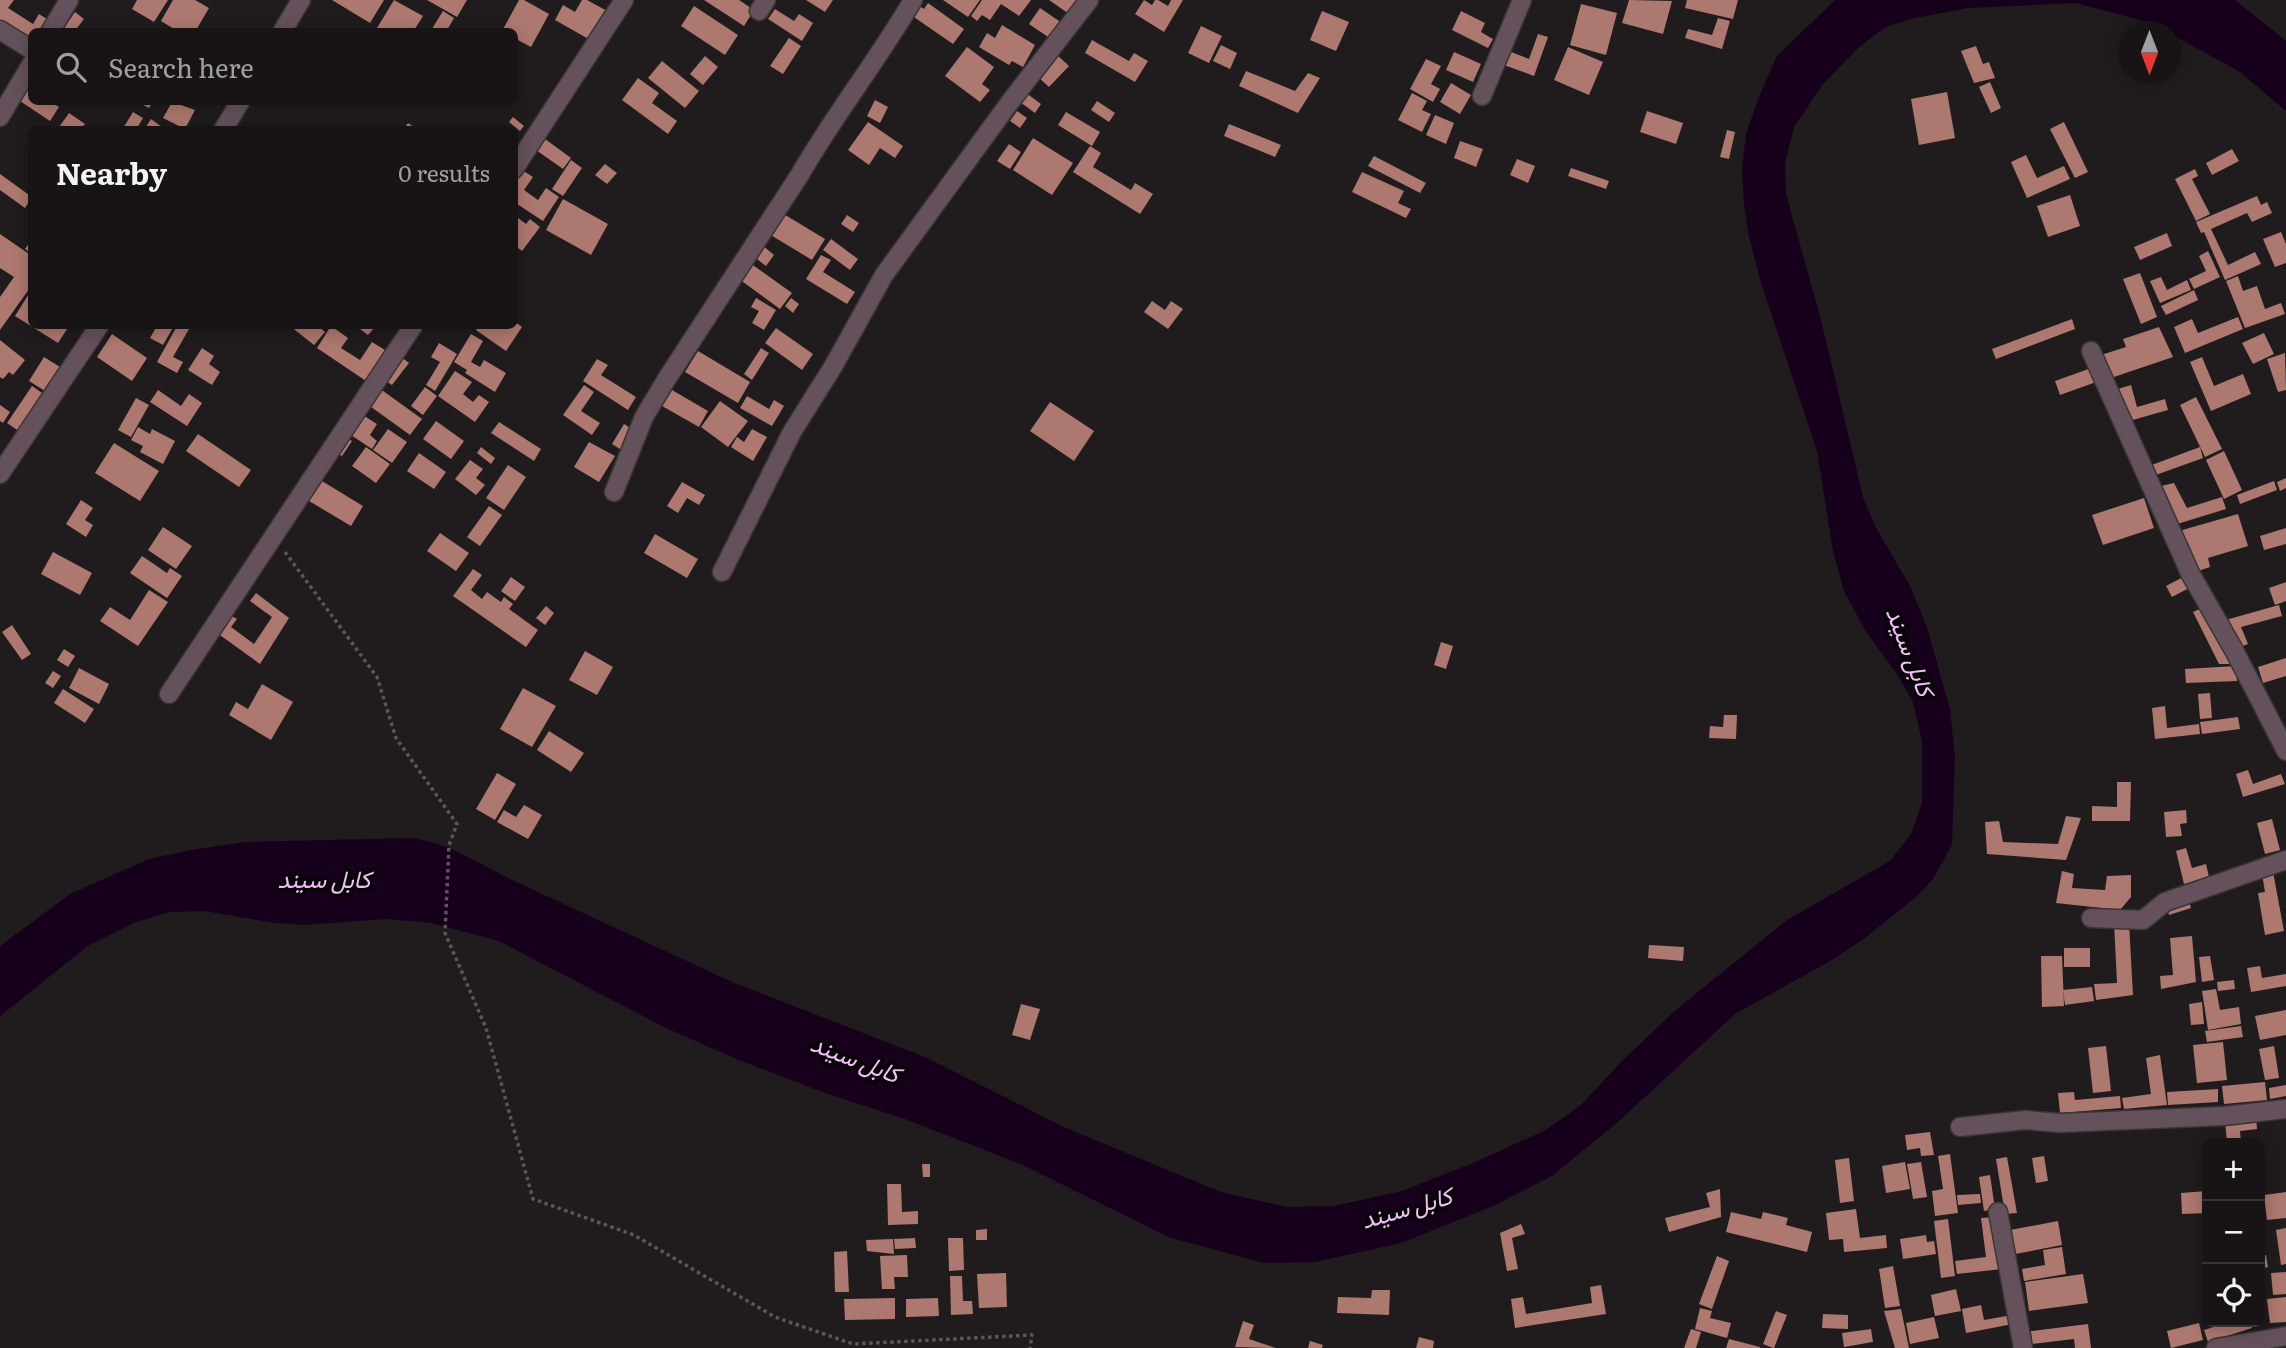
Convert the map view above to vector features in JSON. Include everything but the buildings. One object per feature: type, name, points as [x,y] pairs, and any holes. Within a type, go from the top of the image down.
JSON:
[{"type":"street","points":[[52,28],[69,0]]},
{"type":"street","points":[[284,28],[302,0]]},
{"type":"street","points":[[518,163],[624,0]]},
{"type":"street","points":[[614,492],[645,418],[666,380],[819,142],[891,38],[913,0]]},
{"type":"street","points":[[722,572],[792,432],[884,275],[1010,102],[1089,0]]},
{"type":"street","points":[[1482,96],[1522,0]]},
{"type":"street","points":[[0,30],[28,48]]},
{"type":"street","points":[[0,117],[28,70]]},
{"type":"street","points":[[225,126],[238,105]]},
{"type":"street","points":[[0,474],[98,329]]},
{"type":"street","points":[[170,694],[411,329]]},
{"type":"street","points":[[2091,351],[2190,573],[2235,652],[2286,751]]},
{"type":"street","points":[[2091,918],[2143,920],[2165,902],[2286,860]]},
{"type":"street","points":[[1960,1127],[2025,1119],[2060,1123],[2224,1116],[2286,1109]]},
{"type":"street","points":[[1998,1212],[2023,1348]]},
{"type":"street","points":[[2216,1348],[2286,1336]]},
{"type":"path","points":[[274,537],[377,677],[396,738],[457,824],[449,845],[445,933],[486,1028],[533,1199],[634,1235],[775,1317],[853,1344],[1032,1335],[1030,1348]]},
{"type":"water","name":"کابل سيند","points":[[1835,0],[2235,0],[2286,41],[2286,111],[2240,72],[2181,40],[2181,21],[2144,21],[2076,3],[1968,8],[1910,19],[1884,28],[1858,48],[1823,84],[1794,127],[1785,163],[1786,194],[1821,320],[1863,497],[1875,526],[1910,586],[1927,627],[1950,710],[1955,756],[1952,845],[1933,879],[1916,897],[1865,938],[1832,960],[1735,1014],[1619,1121],[1552,1176],[1493,1206],[1401,1243],[1315,1262],[1264,1263],[1168,1237],[1023,1165],[905,1119],[825,1093],[739,1060],[666,1028],[499,941],[431,923],[387,919],[303,925],[205,911],[169,912],[134,923],[89,945],[0,1016],[0,946],[70,894],[149,859],[246,842],[412,838],[452,849],[512,880],[732,982],[925,1057],[1066,1128],[1221,1192],[1286,1207],[1334,1206],[1402,1191],[1546,1130],[1582,1104],[1624,1059],[1677,1009],[1787,920],[1890,861],[1911,834],[1922,803],[1922,741],[1913,702],[1897,674],[1865,630],[1844,591],[1833,551],[1817,451],[1762,286],[1749,237],[1742,170],[1746,134],[1777,56]]}]
